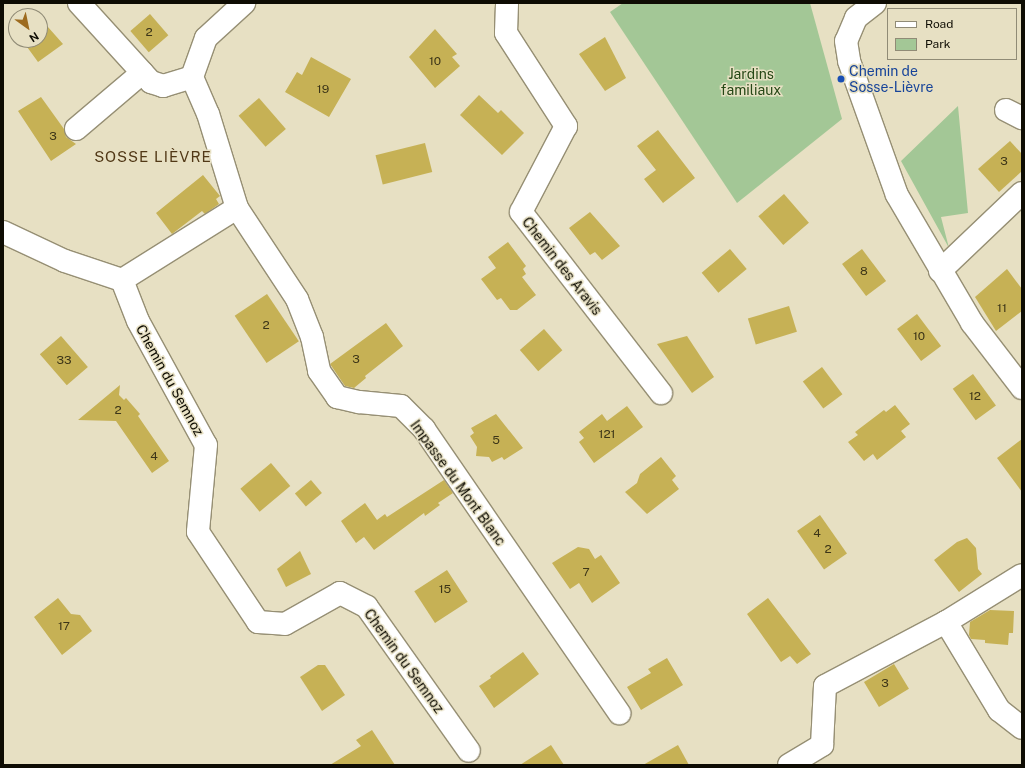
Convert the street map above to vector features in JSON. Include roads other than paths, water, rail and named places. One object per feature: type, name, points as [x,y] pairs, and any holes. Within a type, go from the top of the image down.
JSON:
[{"type":"street","points":[[79,3],[151,82],[163,86],[192,77]]},
{"type":"street","points":[[3,232],[65,261],[98,274],[122,280],[237,208],[208,114],[192,77],[206,38],[244,3]]},
{"type":"street","name":"Chemin des Aravis","points":[[505,3],[506,34],[566,126],[521,212],[661,393]]},
{"type":"street","points":[[875,3],[856,18],[846,41],[849,61],[897,195],[940,271],[972,323],[1022,388]]},
{"type":"street","points":[[76,129],[142,73]]},
{"type":"street","points":[[940,271],[1022,193]]},
{"type":"street","name":"Impasse du Mont Blanc","points":[[237,208],[297,298],[312,337],[319,371],[337,397],[358,402],[401,406],[424,429],[620,713]]},
{"type":"street","name":"Chemin du Semnoz","points":[[122,280],[138,321],[206,445],[198,532],[258,622],[285,624],[340,593],[367,607],[469,751]]},
{"type":"street","points":[[788,765],[822,745],[825,686],[946,622],[1022,575]]},
{"type":"street","points":[[946,622],[999,710],[1022,728]]},
{"type":"place","name":"Chemin de Sosse-Lièvre","points":[[841,79]]},
{"type":"district","name":"SOSSE LIÈVRE","points":[[153,157]]},
{"type":"park label","name":"Jardins familiaux","points":[[751,82]]}]
